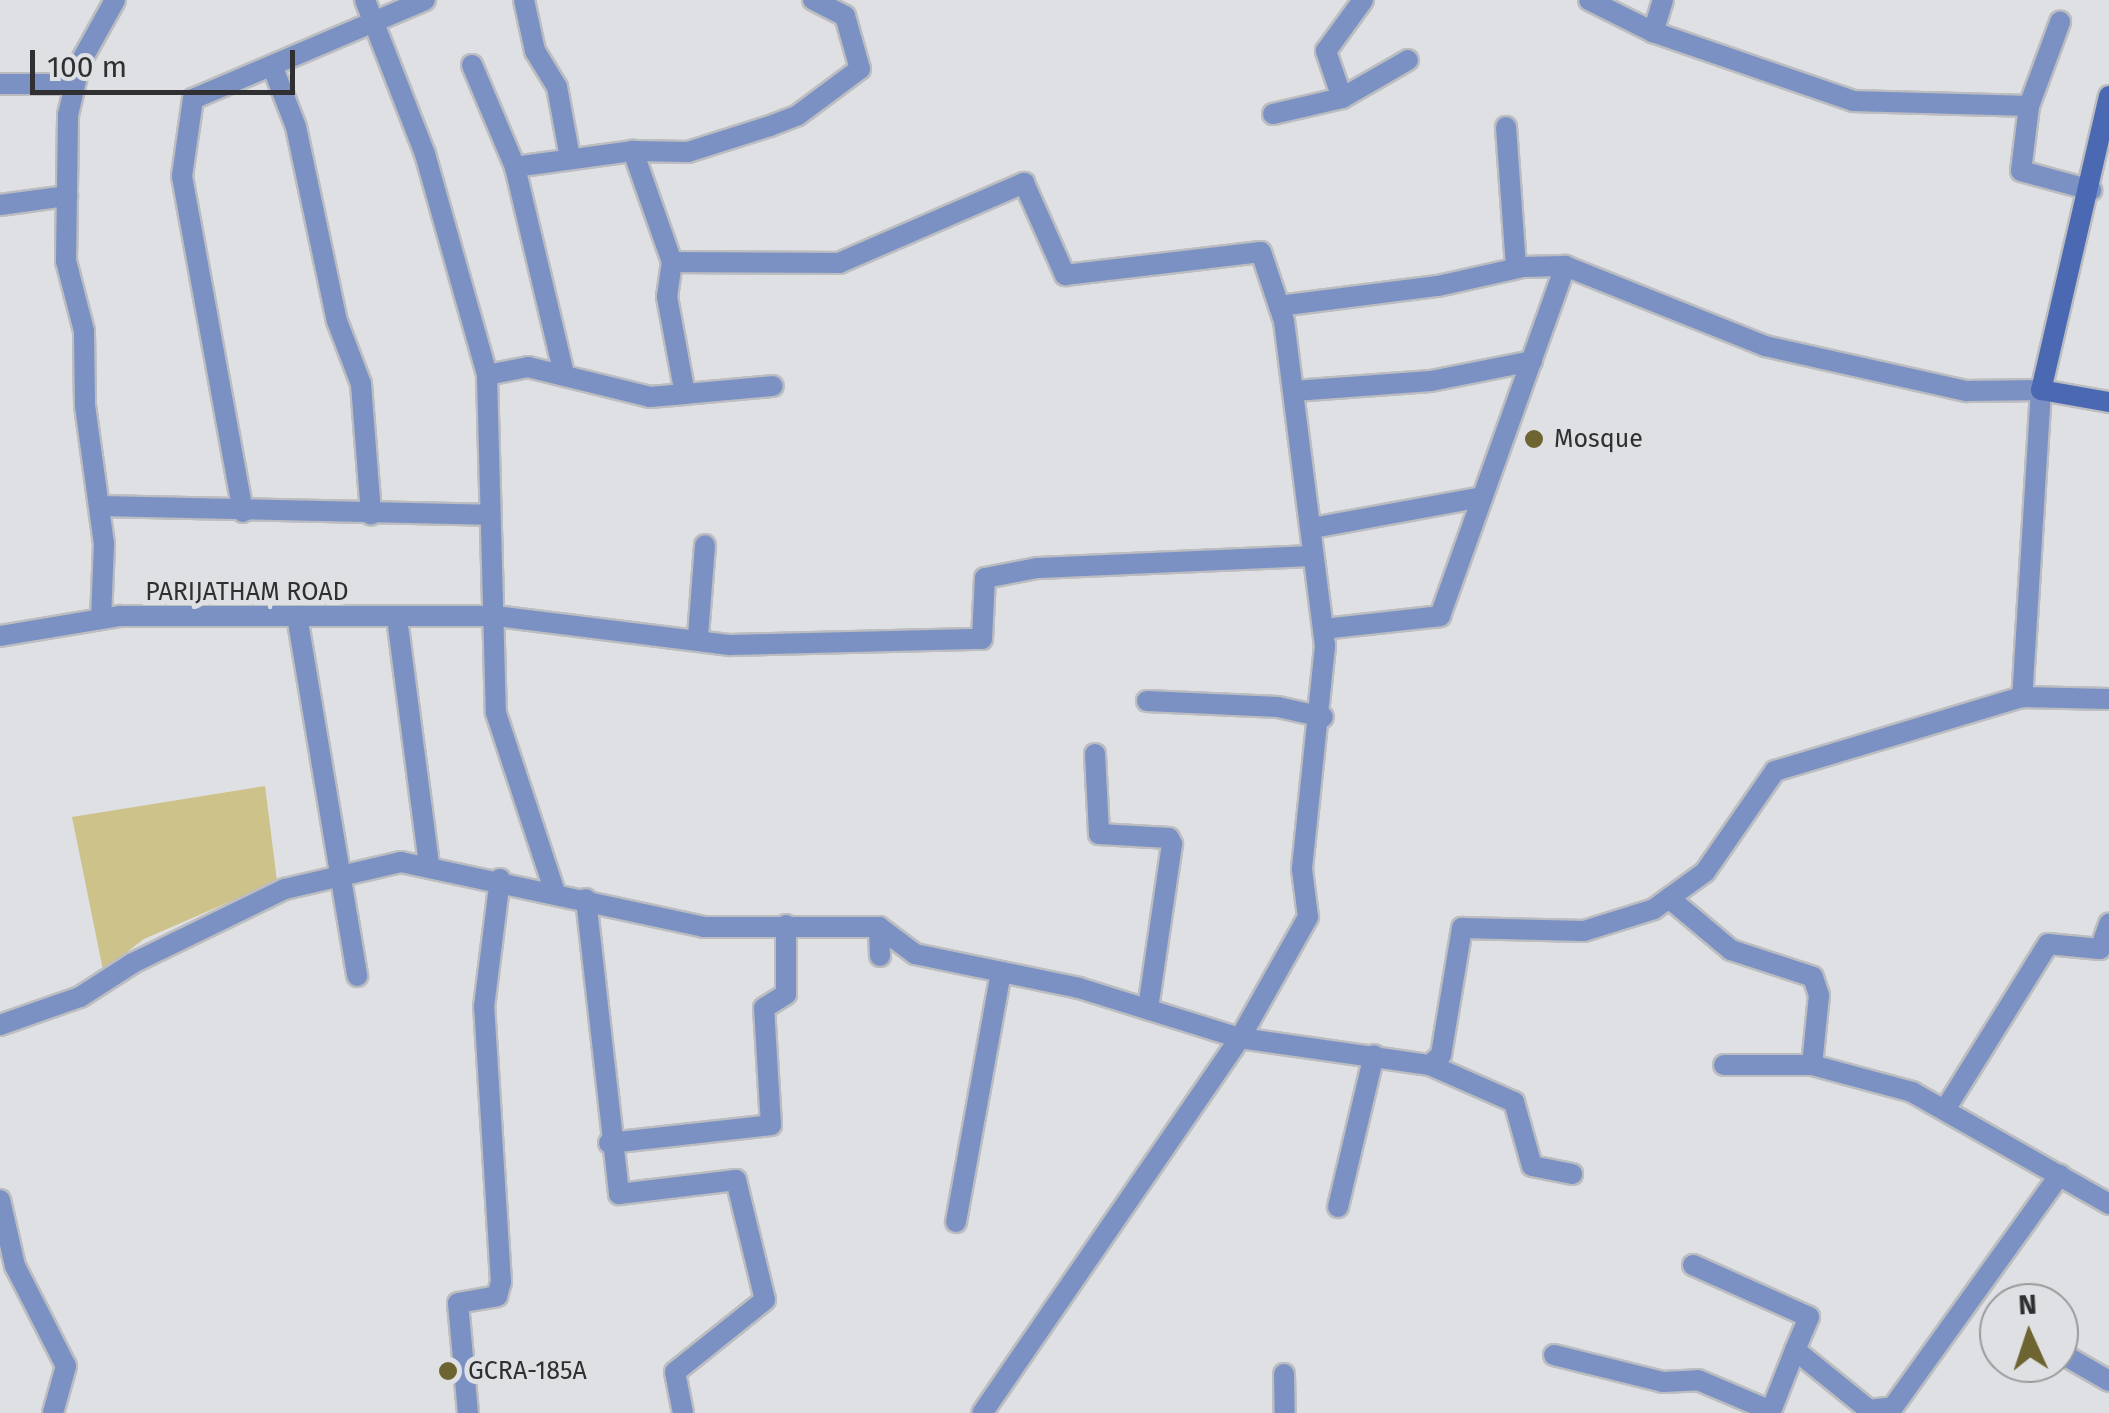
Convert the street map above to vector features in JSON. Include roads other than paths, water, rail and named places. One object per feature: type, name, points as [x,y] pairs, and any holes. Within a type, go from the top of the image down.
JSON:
[{"type":"main road","points":[[2109,96],[2091,190],[2041,390],[2109,402]]},
{"type":"street","points":[[101,620],[100,506],[85,406],[84,331],[66,261],[67,196],[72,84],[114,0]]},
{"type":"street","points":[[365,0],[425,154],[486,375],[496,712],[555,892]]},
{"type":"street","points":[[244,512],[182,176],[192,99],[273,68],[425,0]]},
{"type":"street","points":[[524,0],[535,51],[557,87],[570,158]]},
{"type":"street","points":[[1342,98],[1326,51],[1364,0]]},
{"type":"street","points":[[1589,0],[1653,32],[1853,101],[2029,106]]},
{"type":"street","points":[[1653,32],[1663,0]]},
{"type":"street","points":[[515,167],[634,151],[688,152],[798,115],[848,78],[860,60],[845,16],[822,3]]},
{"type":"street","points":[[2060,22],[2029,106],[2021,171],[2091,190]]},
{"type":"street","points":[[1272,114],[1342,98],[1408,60]]},
{"type":"street","points":[[472,65],[515,167],[564,375]]},
{"type":"street","points":[[273,68],[296,127],[338,321],[361,384],[371,515]]},
{"type":"street","points":[[0,84],[72,84]]},
{"type":"street","points":[[1506,127],[1516,268]]},
{"type":"street","points":[[634,151],[672,262],[668,298],[685,394]]},
{"type":"street","points":[[672,262],[840,264],[1024,183],[1066,275],[1261,252],[1279,306],[1294,391],[1322,628],[1323,716],[1302,870],[1308,916],[1240,1038],[982,1413]]},
{"type":"street","points":[[0,205],[67,196]]},
{"type":"street","points":[[1322,628],[1440,616],[1565,266]]},
{"type":"street","points":[[1279,306],[1438,286],[1516,268],[1565,266],[1766,346],[1967,391],[2041,390],[2022,697]]},
{"type":"street","points":[[1294,391],[1430,381],[1532,361]]},
{"type":"street","points":[[486,375],[528,367],[650,397],[772,386]]},
{"type":"street","points":[[1312,528],[1482,497]]},
{"type":"street","points":[[100,506],[489,515]]},
{"type":"street","points":[[698,636],[705,544]]},
{"type":"street","name":"PARIJATHAM ROAD","points":[[0,636],[101,620],[496,616],[698,636],[759,646],[982,639],[985,578],[1037,568],[1313,556]]},
{"type":"street","points":[[297,616],[356,976]]},
{"type":"street","points":[[398,618],[428,866]]},
{"type":"street","points":[[1430,1065],[1441,1055],[1462,928],[1584,931],[1669,898],[1706,872],[1776,771],[2022,697],[2109,699]]},
{"type":"street","points":[[1147,702],[1278,707],[1323,716]]},
{"type":"street","points":[[1095,754],[1099,834],[1169,838],[1172,844],[1148,1009]]},
{"type":"street","points":[[526,802],[548,803]]},
{"type":"street","points":[[0,1025],[80,996],[133,963],[284,889],[402,862],[500,880],[703,927],[879,927],[915,954],[1148,1009],[1240,1038],[1430,1065],[1514,1102],[1532,1166],[1572,1174]]},
{"type":"street","points":[[468,1413],[458,1303],[497,1296],[502,1282],[484,1007],[500,880]]},
{"type":"street","points":[[1669,898],[1731,950],[1814,977],[1819,995],[1812,1065]]},
{"type":"street","points":[[586,899],[610,1143],[619,1194],[736,1180],[766,1300],[675,1372],[683,1413]]},
{"type":"street","points":[[1946,1108],[2048,944],[2100,949],[2109,924]]},
{"type":"street","points":[[610,1143],[772,1125],[764,1008],[786,994],[786,925]]},
{"type":"street","points":[[879,927],[880,956]]},
{"type":"street","points":[[956,1222],[1001,972]]},
{"type":"street","points":[[1338,1207],[1374,1055]]},
{"type":"street","points":[[1724,1065],[1812,1065],[1946,1108],[2109,1204]]},
{"type":"street","points":[[1795,1350],[1869,1410],[1893,1407],[2060,1175]]},
{"type":"street","points":[[0,1200],[14,1266],[66,1366],[53,1413]]},
{"type":"street","points":[[1554,1356],[1662,1382],[1698,1380],[1771,1412],[1809,1317],[1693,1265]]},
{"type":"street","points":[[2079,1364],[2109,1381]]},
{"type":"street","points":[[1284,1374],[1285,1413]]},
{"type":"place","name":"Mosque","points":[[1534,439]]},
{"type":"place","name":"GCRA-185A","points":[[448,1371]]}]
